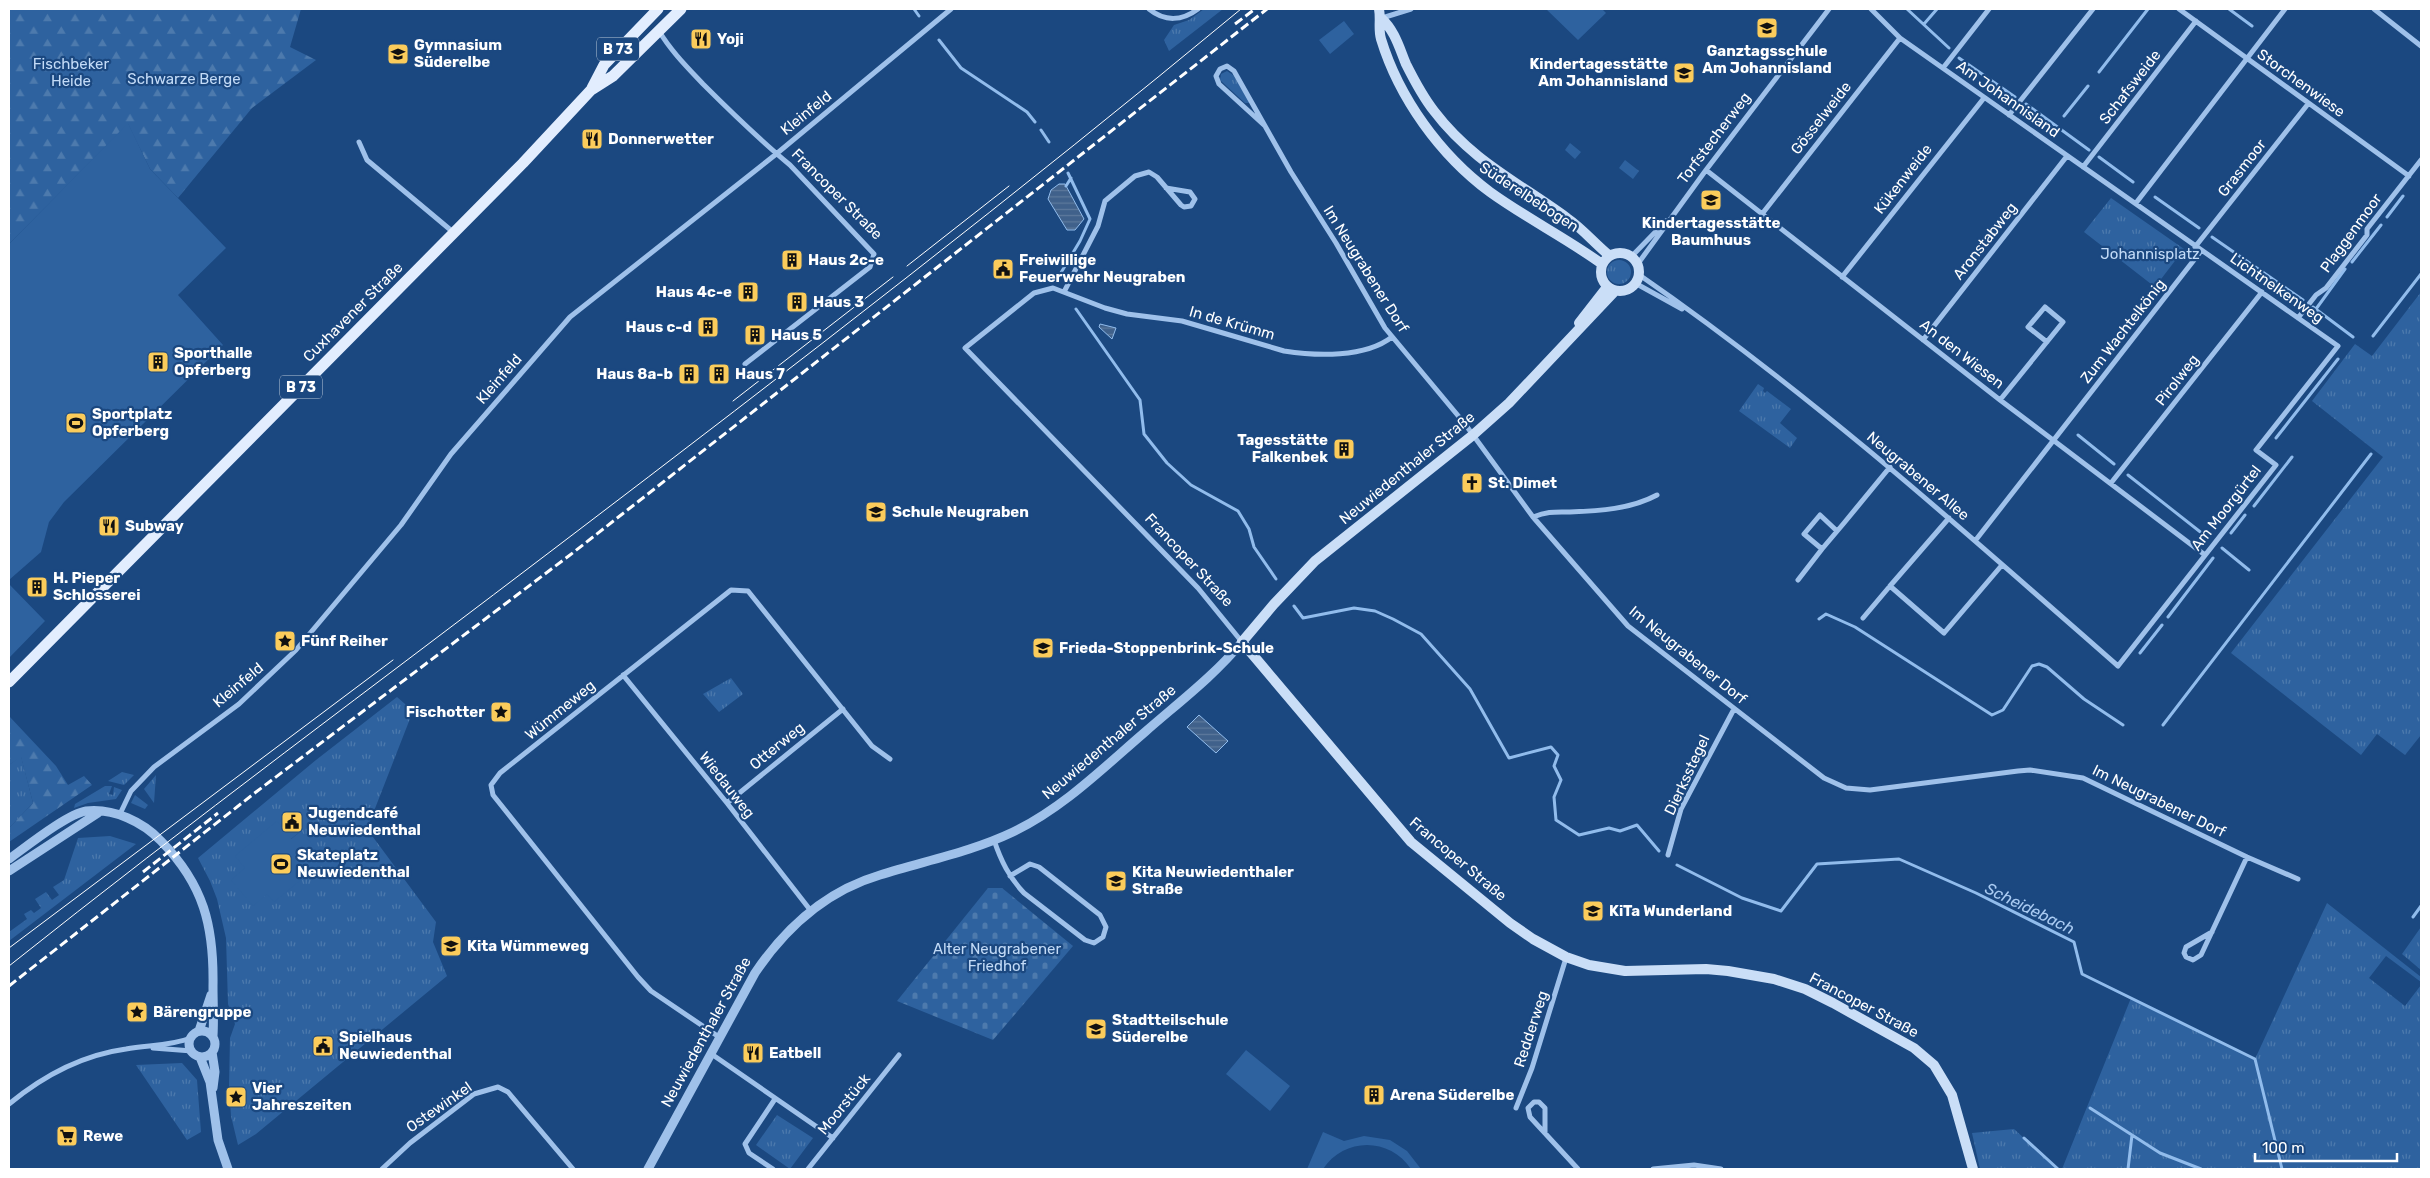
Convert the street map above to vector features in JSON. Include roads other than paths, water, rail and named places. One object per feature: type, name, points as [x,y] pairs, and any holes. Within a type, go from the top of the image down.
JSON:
[{"type":"main road","name":"Cuxhavener Straße","points":[[9,682],[454,232],[591,90],[613,76],[681,9]]},
{"type":"main road","name":"Cuxhavener Straße","points":[[591,90],[604,65],[654,10]]},
{"type":"main road","name":"Süderelbebogen","points":[[1380,13],[1393,31],[1420,90],[1433,110],[1456,136],[1489,166],[1565,216],[1610,256]]},
{"type":"main road","name":"Süderelbebogen","points":[[1380,13],[1380,38],[1394,71],[1418,115],[1449,156],[1492,193],[1602,264]]},
{"type":"main road","points":[[1621,253],[1635,270],[1626,290],[1611,289],[1601,276],[1602,264],[1610,256],[1621,253]]},
{"type":"main road","name":"Neuwiedenthaler Straße","points":[[1242,642],[1280,597],[1315,561],[1473,435],[1509,403],[1559,350],[1611,289]]},
{"type":"main road","name":"Francoper Straße","points":[[1242,642],[1411,842],[1510,923],[1533,939],[1566,957],[1589,965],[1617,970],[1646,972],[1706,969],[1761,976],[1805,989],[1832,1003],[1914,1048],[1934,1065],[1952,1095],[1973,1169]]},
{"type":"street","name":"Kleinfeld","points":[[119,816],[131,791],[154,766],[239,704],[290,656],[401,525],[451,454],[570,317],[775,155],[951,9]]},
{"type":"street","points":[[1149,9],[1161,16],[1176,19],[1188,16],[1198,9]]},
{"type":"street","points":[[1380,13],[1411,9]]},
{"type":"street","name":"Torfstecherweg","points":[[1635,270],[1706,170],[1829,9]]},
{"type":"street","name":"Am Johannisland","points":[[1870,9],[1900,38],[2136,203]]},
{"type":"street","points":[[1943,68],[1989,9]]},
{"type":"street","points":[[2009,115],[2093,9]]},
{"type":"street","name":"Storchenwiese","points":[[2178,9],[2408,176]]},
{"type":"street","points":[[2201,251],[2136,203],[2285,9]]},
{"type":"street","points":[[2374,9],[2421,46]]},
{"type":"street","points":[[654,10],[659,31]]},
{"type":"street","name":"Schafsweide","points":[[2083,167],[2196,21]]},
{"type":"street","name":"Francoper Straße","points":[[659,31],[667,45],[676,55],[869,246],[875,257],[870,267],[745,364]]},
{"type":"street","name":"Gösselweide","points":[[1762,214],[1900,38]]},
{"type":"street","name":"Im Neugrabener Dorf","points":[[1265,126],[1219,84],[1216,74],[1220,68],[1228,66],[1233,68],[1265,126],[1290,172],[1336,243],[1361,289],[1392,337],[1473,435],[1533,517],[1628,626],[1824,778],[1846,788],[1870,790],[2018,771],[2079,777],[2247,857],[2298,879]]},
{"type":"street","name":"Kükenweide","points":[[1842,276],[1984,98]]},
{"type":"street","name":"Grasmoor","points":[[2196,247],[2308,104]]},
{"type":"street","points":[[359,142],[367,160],[454,232]]},
{"type":"street","name":"Aronstabweg","points":[[1923,340],[2067,156]]},
{"type":"street","name":"Plaggenmoor","points":[[2298,318],[2316,295],[2326,288],[2367,235],[2367,229],[2421,160]]},
{"type":"street","name":"An den Wiesen","points":[[1706,170],[2000,400],[2205,555]]},
{"type":"street","points":[[1064,292],[1098,226],[1103,206],[1109,197],[1144,172],[1157,177],[1166,188],[1184,207],[1191,206],[1194,203],[1195,199],[1190,192],[1166,188]]},
{"type":"street","name":"Torfstecherweg","points":[[1635,270],[1675,212]]},
{"type":"street","name":"Lichtnelkenweg","points":[[2201,251],[2338,346]]},
{"type":"street","name":"Zum Wachtelkönig","points":[[1975,541],[2201,251]]},
{"type":"street","name":"Neugrabener Allee","points":[[1635,270],[1738,346],[1890,468],[2118,666]]},
{"type":"street","name":"Neugrabener Allee","points":[[1635,270],[1694,315]]},
{"type":"street","name":"In de Krümm","points":[[965,348],[1034,293],[1048,288],[1127,314],[1182,321],[1300,354],[1326,355],[1380,346],[1392,337]]},
{"type":"street","name":"Pirolweg","points":[[2111,483],[2262,292]]},
{"type":"street","points":[[2000,400],[2047,342],[2063,322],[2044,307],[2028,326],[2047,342]]},
{"type":"street","name":"Am Moorgürtel","points":[[2118,666],[2276,465],[2256,450],[2338,346]]},
{"type":"street","name":"Francoper Straße","points":[[965,348],[1198,588],[1242,642]]},
{"type":"street","points":[[1798,580],[1890,468]]},
{"type":"street","points":[[1533,517],[1547,511],[1571,512],[1633,506],[1657,495]]},
{"type":"street","points":[[1822,549],[1804,534],[1820,515],[1837,531]]},
{"type":"street","points":[[1863,618],[1949,518]]},
{"type":"street","points":[[1890,586],[1944,633],[2002,565]]},
{"type":"street","name":"Wümmeweg","points":[[719,1037],[651,991],[620,956],[493,795],[491,785],[500,773],[731,590],[748,591],[872,746],[890,759]]},
{"type":"street","name":"Neuwiedenthaler Straße","points":[[648,1169],[719,1037],[765,958],[782,937],[810,911],[832,896],[863,881],[994,840],[1028,825],[1062,803],[1197,688],[1227,660],[1242,642]]},
{"type":"street","name":"Wiedauweg","points":[[623,676],[727,803],[810,911]]},
{"type":"street","name":"Otterweg","points":[[727,803],[843,709]]},
{"type":"street","name":"Dierksstegel","points":[[1668,855],[1688,794],[1734,709]]},
{"type":"street","points":[[9,859],[76,814],[87,811],[119,816],[134,821],[153,833],[180,861],[194,882],[201,897],[212,939],[212,1036],[215,1046],[212,1052],[200,1057]]},
{"type":"street","points":[[9,871],[98,812]]},
{"type":"street","points":[[994,840],[1003,865],[1010,876],[1024,893],[1085,940],[1094,943],[1103,937],[1106,927],[1100,915],[1039,867],[1030,864],[1010,876]]},
{"type":"street","points":[[2212,932],[2186,947],[2184,953],[2186,957],[2192,960],[2201,955],[2212,932],[2247,857]]},
{"type":"street","name":"Redderweg","points":[[1516,1108],[1532,1068],[1566,957]]},
{"type":"street","points":[[9,1104],[38,1082],[74,1064],[106,1052],[171,1044],[191,1038],[199,1031],[213,988]]},
{"type":"street","points":[[199,1031],[207,1031],[212,1036]]},
{"type":"street","points":[[191,1038],[189,1045],[192,1051],[200,1057],[210,1082],[218,1140],[228,1169]]},
{"type":"street","points":[[143,1047],[192,1051]]},
{"type":"street","points":[[212,1052],[215,1072],[212,1096]]},
{"type":"street","points":[[710,1054],[833,1138]]},
{"type":"street","name":"Moorstück","points":[[808,1169],[899,1055]]},
{"type":"street","name":"Ostewinkel","points":[[382,1169],[410,1143],[474,1094],[498,1087],[508,1092],[573,1169]]},
{"type":"street","points":[[772,1169],[749,1153],[745,1144],[775,1099]]},
{"type":"street","points":[[1545,1133],[1546,1112],[1542,1104],[1534,1102],[1527,1111],[1545,1133],[1578,1169]]},
{"type":"street","points":[[1653,1169],[1694,1164],[1721,1169]]},
{"type":"waterway","name":"Scheidebach","points":[[914,9],[919,16]]},
{"type":"waterway","points":[[1907,9],[1949,48]]},
{"type":"waterway","points":[[1924,24],[1937,9]]},
{"type":"waterway","points":[[2099,72],[2148,9]]},
{"type":"waterway","points":[[2229,9],[2252,26]]},
{"type":"waterway","name":"Scheidebach","points":[[939,40],[961,68],[1027,112],[1035,122]]},
{"type":"waterway","points":[[1959,58],[2015,97]]},
{"type":"waterway","points":[[2064,116],[2088,86]]},
{"type":"waterway","points":[[2026,104],[2089,150]]},
{"type":"waterway","name":"Scheidebach","points":[[1041,130],[1049,142]]},
{"type":"waterway","points":[[2099,157],[2133,182]]},
{"type":"waterway","name":"Scheidebach","points":[[1056,281],[1080,241],[1090,219],[1068,173]]},
{"type":"waterway","name":"Scheidebach","points":[[1066,186],[1071,178]]},
{"type":"waterway","points":[[2387,217],[2403,196]]},
{"type":"waterway","points":[[2155,197],[2199,228]]},
{"type":"waterway","points":[[2352,262],[2381,225]]},
{"type":"waterway","points":[[2212,237],[2303,300]]},
{"type":"waterway","points":[[2316,309],[2345,269]]},
{"type":"waterway","points":[[2373,336],[2421,274]]},
{"type":"waterway","points":[[2313,307],[2353,337]]},
{"type":"waterway","name":"Scheidebach","points":[[1076,309],[1140,400],[1144,434],[1167,463],[1191,485],[1238,511],[1249,529],[1254,547],[1276,579]]},
{"type":"waterway","points":[[2276,438],[2338,359]]},
{"type":"waterway","points":[[2078,435],[2114,464]]},
{"type":"waterway","points":[[2163,725],[2371,454]]},
{"type":"waterway","points":[[2254,506],[2292,457]]},
{"type":"waterway","points":[[2128,475],[2208,538]]},
{"type":"waterway","points":[[2231,533],[2245,515]]},
{"type":"waterway","points":[[2222,548],[2249,570]]},
{"type":"waterway","points":[[2168,617],[2213,558]]},
{"type":"waterway","name":"Scheidebach","points":[[1294,606],[1303,618],[1354,608],[1375,611],[1421,634],[1470,689],[1509,758],[1551,747],[1558,755],[1554,766],[1561,780],[1554,797],[1556,820],[1579,835],[1609,828],[1620,831],[1637,825],[1659,851]]},
{"type":"waterway","points":[[1819,619],[1826,614],[1855,627],[1992,715],[2003,710],[2032,666],[2039,664],[2047,667],[2084,699],[2123,725]]},
{"type":"waterway","points":[[2140,653],[2162,625]]},
{"type":"waterway","name":"Scheidebach","points":[[1677,865],[1742,898],[1781,911],[1817,864],[1899,859],[1976,893],[2074,942],[2082,974],[2255,1059],[2282,1169]]},
{"type":"waterway","points":[[2413,917],[2421,906]]},
{"type":"waterway","points":[[2090,1108],[2160,1153],[2201,1169]]},
{"type":"waterway","points":[[2128,1169],[2132,1135]]},
{"type":"waterway","points":[[2024,1138],[2058,1169]]},
{"type":"tram line","points":[[9,966],[215,805],[820,345],[1074,145],[1241,9]]},
{"type":"tram line","points":[[907,266],[1009,186]]},
{"type":"tram line","points":[[733,401],[893,277]]},
{"type":"tram line","points":[[9,948],[393,660]]},
{"type":"railway","points":[[1235,24],[1255,9]]},
{"type":"railway","points":[[9,986],[256,792],[570,555],[1267,9]]},
{"type":"railway","points":[[143,872],[218,813]]},
{"type":"place","name":"Ganztagsschule Am Johannisland","points":[[1767,28]]},
{"type":"place","name":"Yoji","points":[[701,39]]},
{"type":"place","name":"Gymnasium Süderelbe","points":[[398,54]]},
{"type":"place","name":"Kindertagesstätte Am Johannisland","points":[[1684,73]]},
{"type":"place","name":"Donnerwetter","points":[[592,139]]},
{"type":"place","name":"Kindertagesstätte Baumhuus","points":[[1711,200]]},
{"type":"place","name":"Haus 2c-e","points":[[792,260]]},
{"type":"place","name":"Freiwillige Feuerwehr Neugraben","points":[[1003,269]]},
{"type":"place","name":"Haus 4c-e","points":[[748,292]]},
{"type":"place","name":"Haus 3","points":[[797,302]]},
{"type":"place","name":"Haus c-d","points":[[708,327]]},
{"type":"place","name":"Haus 5","points":[[755,335]]},
{"type":"place","name":"Sporthalle Opferberg","points":[[158,362]]},
{"type":"place","name":"Haus 8a-b","points":[[689,374]]},
{"type":"place","name":"Haus 7","points":[[719,374]]},
{"type":"place","name":"Sportplatz Opferberg","points":[[76,423]]},
{"type":"place","name":"Tagesstätte Falkenbek","points":[[1344,449]]},
{"type":"place","name":"St. Dimet","points":[[1472,483]]},
{"type":"place","name":"Schule Neugraben","points":[[876,512]]},
{"type":"place","name":"Subway","points":[[109,526]]},
{"type":"place","name":"H. Pieper Schlosserei","points":[[37,587]]},
{"type":"place","name":"Fünf Reiher","points":[[285,641]]},
{"type":"place","name":"Frieda-Stoppenbrink-Schule","points":[[1043,648]]},
{"type":"place","name":"Fischotter","points":[[501,712]]},
{"type":"place","name":"Jugendcafé Neuwiedenthal","points":[[292,822]]},
{"type":"place","name":"Skateplatz Neuwiedenthal","points":[[281,864]]},
{"type":"place","name":"Kita Neuwiedenthaler Straße","points":[[1116,881]]},
{"type":"place","name":"KiTa Wunderland","points":[[1593,911]]},
{"type":"place","name":"Kita Wümmeweg","points":[[451,946]]},
{"type":"place","name":"Bärengruppe","points":[[137,1012]]},
{"type":"place","name":"Stadtteilschule Süderelbe","points":[[1096,1029]]},
{"type":"place","name":"Spielhaus Neuwiedenthal","points":[[323,1046]]},
{"type":"place","name":"Eatbell","points":[[753,1053]]},
{"type":"place","name":"Arena Süderelbe","points":[[1374,1095]]},
{"type":"place","name":"Vier Jahreszeiten","points":[[236,1097]]},
{"type":"place","name":"Rewe","points":[[67,1136]]},
{"type":"park label","name":"Fischbeker Heide","points":[[71,72]]},
{"type":"park label","name":"Schwarze Berge","points":[[184,79]]},
{"type":"park label","name":"Johannisplatz","points":[[2150,254]]},
{"type":"park label","name":"Alter Neugrabener Friedhof","points":[[997,958]]}]
